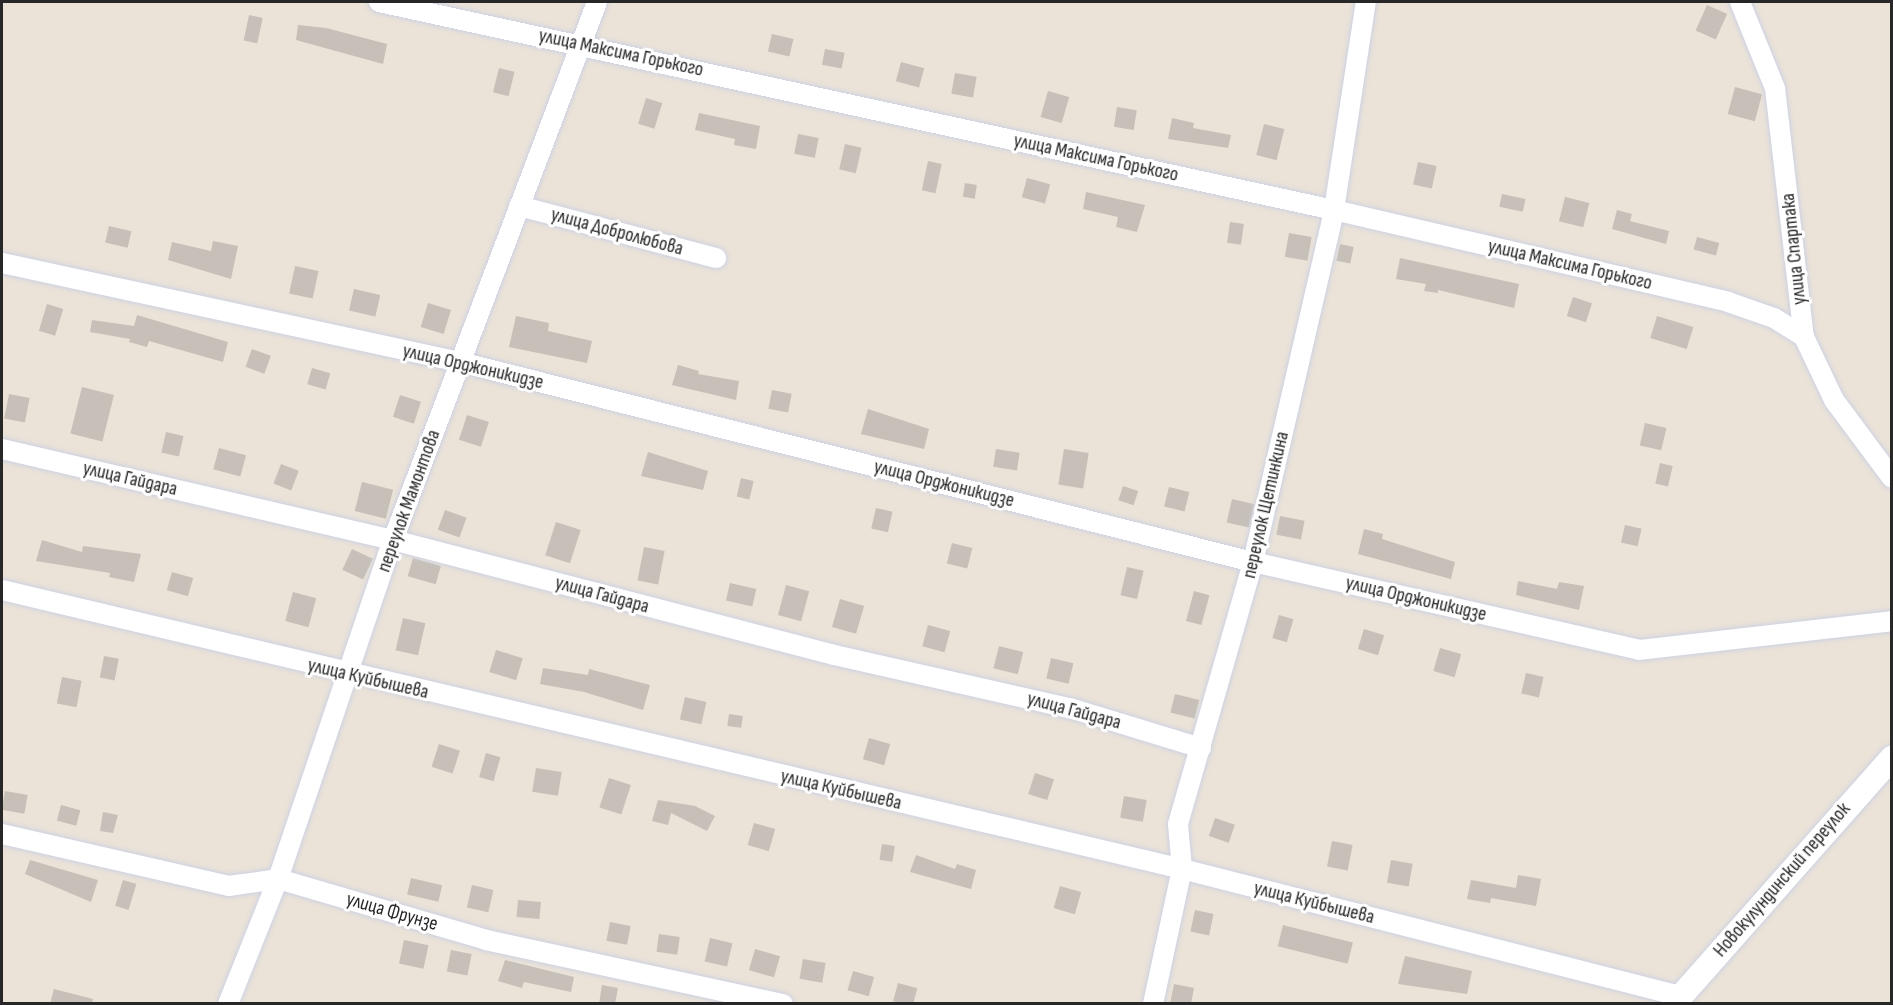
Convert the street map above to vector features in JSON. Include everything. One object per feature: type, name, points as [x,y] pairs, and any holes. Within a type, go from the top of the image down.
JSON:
[{"type":"street","name":"улица Максима Горького","points":[[380,2],[1334,210],[1728,302],[1774,318],[1804,338]]},
{"type":"street","name":"переулок Мамонтова","points":[[228,1004],[278,879],[350,675],[393,540],[597,2]]},
{"type":"street","name":"переулок Щетинкина","points":[[1153,1004],[1182,869],[1178,824],[1253,562],[1334,210],[1366,2]]},
{"type":"street","name":"улица Спартака","points":[[1740,2],[1775,88],[1804,338],[1834,400],[1892,478]]},
{"type":"street","name":"улица Добролюбова","points":[[519,206],[716,258]]},
{"type":"street","name":"улица Орджоникидзе","points":[[2,263],[460,362],[1253,562],[1639,650],[1892,621]]},
{"type":"street","name":"улица Гайдара","points":[[2,449],[393,540],[834,655],[1070,708],[1201,748]]},
{"type":"street","name":"улица Куйбышева","points":[[2,590],[350,675],[1182,869],[1677,1000]]},
{"type":"street","name":"Новокулундинский переулок","points":[[1677,1000],[1892,758]]},
{"type":"street","name":"улица Фрунзе","points":[[2,834],[229,885],[278,879],[486,940],[783,1004]]},
{"type":"building","points":[[1707,5],[1727,14],[1716,40],[1696,31]]},
{"type":"building","points":[[249,15],[263,18],[257,43],[244,40]]},
{"type":"building","points":[[298,25],[326,28],[387,44],[383,64],[296,40]]},
{"type":"building","points":[[772,34],[793,39],[789,56],[768,52]]},
{"type":"building","points":[[825,49],[845,53],[842,69],[822,65]]},
{"type":"building","points":[[901,62],[924,68],[919,88],[896,81]]},
{"type":"building","points":[[499,68],[515,72],[508,96],[493,92]]},
{"type":"building","points":[[955,73],[977,77],[973,98],[951,94]]},
{"type":"building","points":[[1735,87],[1762,94],[1755,121],[1728,114]]},
{"type":"building","points":[[1048,91],[1069,97],[1062,123],[1041,117]]},
{"type":"building","points":[[646,98],[662,103],[654,129],[638,124]]},
{"type":"building","points":[[1117,107],[1137,110],[1134,130],[1114,127]]},
{"type":"building","points":[[699,113],[760,126],[756,149],[734,145],[735,139],[695,130]]},
{"type":"building","points":[[1172,118],[1194,123],[1193,128],[1231,135],[1228,148],[1168,139]]},
{"type":"building","points":[[1264,124],[1284,129],[1277,160],[1256,155]]},
{"type":"building","points":[[798,134],[819,138],[815,158],[794,154]]},
{"type":"building","points":[[845,144],[862,148],[856,173],[839,169]]},
{"type":"building","points":[[928,161],[942,164],[935,193],[922,190]]},
{"type":"building","points":[[1418,162],[1437,166],[1432,188],[1413,184]]},
{"type":"building","points":[[1027,178],[1050,184],[1045,204],[1022,197]]},
{"type":"building","points":[[965,183],[977,185],[975,199],[963,197]]},
{"type":"building","points":[[1086,192],[1145,205],[1137,232],[1116,227],[1118,217],[1083,209]]},
{"type":"building","points":[[1502,194],[1525,199],[1523,212],[1499,207]]},
{"type":"building","points":[[1565,197],[1589,203],[1583,227],[1559,221]]},
{"type":"building","points":[[1617,210],[1632,214],[1630,221],[1669,231],[1666,244],[1612,229]]},
{"type":"building","points":[[1230,222],[1244,224],[1241,245],[1227,243]]},
{"type":"building","points":[[109,226],[131,231],[128,248],[105,243]]},
{"type":"building","points":[[1289,233],[1312,237],[1307,261],[1285,257]]},
{"type":"building","points":[[1697,237],[1719,243],[1716,256],[1694,250]]},
{"type":"building","points":[[213,241],[238,246],[231,279],[168,260],[172,242],[211,251]]},
{"type":"building","points":[[1340,244],[1354,247],[1350,264],[1336,261]]},
{"type":"building","points":[[1400,258],[1519,284],[1514,308],[1438,290],[1438,293],[1424,291],[1426,284],[1396,279]]},
{"type":"building","points":[[295,266],[318,271],[313,298],[289,293]]},
{"type":"building","points":[[354,289],[380,295],[375,317],[349,310]]},
{"type":"building","points":[[1573,297],[1592,303],[1586,322],[1567,316]]},
{"type":"building","points":[[428,303],[451,310],[444,334],[421,327]]},
{"type":"building","points":[[47,304],[63,309],[55,336],[39,331]]},
{"type":"building","points":[[137,315],[228,342],[223,362],[149,341],[147,347],[129,342],[130,339],[90,332],[92,320],[134,326]]},
{"type":"building","points":[[516,316],[549,323],[548,331],[592,341],[587,363],[509,347]]},
{"type":"building","points":[[1657,316],[1693,327],[1687,349],[1650,338]]},
{"type":"building","points":[[252,349],[271,356],[264,374],[246,367]]},
{"type":"building","points":[[678,365],[699,371],[698,374],[739,381],[736,400],[672,385]]},
{"type":"building","points":[[312,368],[330,373],[326,390],[307,384]]},
{"type":"building","points":[[82,387],[114,395],[102,442],[70,434]]},
{"type":"building","points":[[772,390],[792,394],[788,412],[768,409]]},
{"type":"building","points":[[9,394],[30,398],[25,423],[4,419]]},
{"type":"building","points":[[400,395],[421,402],[414,424],[393,417]]},
{"type":"building","points":[[868,409],[929,429],[924,449],[861,434]]},
{"type":"building","points":[[467,415],[489,422],[481,447],[459,440]]},
{"type":"building","points":[[1645,423],[1666,428],[1661,450],[1640,445]]},
{"type":"building","points":[[166,432],[184,436],[179,457],[161,452]]},
{"type":"building","points":[[219,448],[246,455],[240,476],[213,469]]},
{"type":"building","points":[[996,449],[1020,453],[1017,471],[993,467]]},
{"type":"building","points":[[1064,449],[1089,453],[1083,488],[1058,485]]},
{"type":"building","points":[[648,452],[708,471],[703,490],[641,476]]},
{"type":"building","points":[[1660,463],[1673,466],[1668,486],[1655,483]]},
{"type":"building","points":[[281,464],[299,471],[291,490],[273,484]]},
{"type":"building","points":[[741,478],[754,481],[749,499],[737,497]]},
{"type":"building","points":[[362,482],[393,490],[386,519],[355,511]]},
{"type":"building","points":[[1123,486],[1138,491],[1134,505],[1118,500]]},
{"type":"building","points":[[1169,487],[1189,492],[1185,511],[1164,506]]},
{"type":"building","points":[[1232,499],[1254,504],[1249,528],[1227,522]]},
{"type":"building","points":[[876,508],[893,512],[888,532],[871,528]]},
{"type":"building","points":[[445,510],[467,518],[459,538],[438,530]]},
{"type":"building","points":[[1280,516],[1305,521],[1301,539],[1276,535]]},
{"type":"building","points":[[556,522],[581,530],[570,563],[545,555]]},
{"type":"building","points":[[1625,525],[1642,529],[1638,546],[1621,543]]},
{"type":"building","points":[[1364,529],[1383,534],[1382,539],[1455,562],[1451,579],[1358,554]]},
{"type":"building","points":[[42,540],[82,552],[83,546],[141,554],[134,582],[109,577],[110,573],[36,561]]},
{"type":"building","points":[[952,543],[972,548],[967,568],[947,563]]},
{"type":"building","points":[[644,547],[665,551],[658,584],[638,580]]},
{"type":"building","points":[[352,549],[373,559],[363,580],[342,570]]},
{"type":"building","points":[[413,558],[441,566],[436,584],[408,576]]},
{"type":"building","points":[[1127,567],[1144,571],[1137,599],[1120,595]]},
{"type":"building","points":[[172,572],[193,578],[188,596],[167,590]]},
{"type":"building","points":[[1518,581],[1557,589],[1559,582],[1584,586],[1579,610],[1516,595]]},
{"type":"building","points":[[730,583],[756,589],[752,607],[726,601]]},
{"type":"building","points":[[786,585],[809,591],[801,621],[778,615]]},
{"type":"building","points":[[1194,591],[1209,595],[1201,625],[1186,621]]},
{"type":"building","points":[[293,592],[316,598],[308,627],[285,621]]},
{"type":"building","points":[[840,599],[864,606],[856,634],[832,627]]},
{"type":"building","points":[[1279,615],[1293,619],[1287,642],[1272,638]]},
{"type":"building","points":[[403,618],[425,623],[418,655],[396,650]]},
{"type":"building","points":[[928,625],[950,631],[945,652],[922,646]]},
{"type":"building","points":[[1364,629],[1384,635],[1378,655],[1358,649]]},
{"type":"building","points":[[999,646],[1023,652],[1018,674],[993,668]]},
{"type":"building","points":[[1440,648],[1461,654],[1455,677],[1433,671]]},
{"type":"building","points":[[496,650],[523,658],[516,680],[489,672]]},
{"type":"building","points":[[104,656],[119,659],[115,680],[100,678]]},
{"type":"building","points":[[1051,658],[1073,663],[1069,684],[1046,678]]},
{"type":"building","points":[[543,668],[588,675],[589,669],[650,685],[643,710],[584,692],[540,684]]},
{"type":"building","points":[[1526,673],[1544,677],[1539,698],[1521,693]]},
{"type":"building","points":[[62,677],[82,681],[76,707],[57,704]]},
{"type":"building","points":[[1175,694],[1199,700],[1195,718],[1170,712]]},
{"type":"building","points":[[685,697],[706,702],[701,724],[680,719]]},
{"type":"building","points":[[729,714],[743,716],[741,728],[727,726]]},
{"type":"building","points":[[869,738],[890,744],[884,765],[863,759]]},
{"type":"building","points":[[439,744],[460,751],[453,774],[432,767]]},
{"type":"building","points":[[486,753],[500,757],[494,781],[479,777]]},
{"type":"building","points":[[536,768],[562,772],[558,796],[532,792]]},
{"type":"building","points":[[1035,773],[1054,779],[1047,800],[1028,794]]},
{"type":"building","points":[[609,778],[631,785],[621,815],[599,807]]},
{"type":"building","points":[[5,791],[28,795],[24,814],[2,810]]},
{"type":"building","points":[[1124,796],[1147,800],[1143,822],[1120,818]]},
{"type":"building","points":[[658,800],[695,806],[715,816],[707,831],[671,813],[668,825],[652,821]]},
{"type":"building","points":[[61,805],[80,810],[76,826],[57,820]]},
{"type":"building","points":[[103,812],[118,815],[113,833],[100,831]]},
{"type":"building","points":[[1215,818],[1235,825],[1229,843],[1209,836]]},
{"type":"building","points":[[754,823],[775,829],[769,851],[748,845]]},
{"type":"building","points":[[1332,841],[1353,845],[1348,871],[1327,867]]},
{"type":"building","points":[[882,844],[895,846],[892,862],[879,860]]},
{"type":"building","points":[[916,855],[955,869],[957,864],[976,870],[971,889],[910,872]]},
{"type":"building","points":[[30,860],[98,880],[91,902],[25,874]]},
{"type":"building","points":[[1391,860],[1413,864],[1409,886],[1387,883]]},
{"type":"building","points":[[1518,875],[1541,879],[1536,906],[1491,898],[1490,903],[1467,899],[1471,880],[1516,888]]},
{"type":"building","points":[[411,878],[442,885],[438,902],[407,895]]},
{"type":"building","points":[[123,880],[136,884],[128,910],[115,906]]},
{"type":"building","points":[[472,885],[493,890],[488,912],[467,907]]},
{"type":"building","points":[[1060,886],[1081,892],[1075,914],[1054,908]]},
{"type":"building","points":[[518,900],[541,902],[539,919],[517,917]]},
{"type":"building","points":[[1195,910],[1214,914],[1209,935],[1190,932]]},
{"type":"building","points":[[610,922],[631,926],[627,945],[606,941]]},
{"type":"building","points":[[1283,925],[1353,942],[1348,964],[1278,946]]},
{"type":"building","points":[[659,934],[680,937],[677,955],[656,952]]},
{"type":"building","points":[[710,938],[732,943],[727,967],[705,961]]},
{"type":"building","points":[[404,940],[428,945],[423,969],[399,963]]},
{"type":"building","points":[[755,949],[780,956],[774,977],[749,970]]},
{"type":"building","points":[[451,950],[472,954],[467,976],[447,972]]},
{"type":"building","points":[[1405,956],[1472,971],[1467,994],[1398,984]]},
{"type":"building","points":[[803,959],[826,963],[822,983],[800,979]]},
{"type":"building","points":[[505,960],[574,977],[571,992],[524,982],[522,988],[498,981]]},
{"type":"building","points":[[853,971],[874,977],[869,996],[847,990]]},
{"type":"building","points":[[898,983],[917,988],[913,1004],[893,1001]]},
{"type":"building","points":[[1174,984],[1194,988],[1191,1004],[1170,1004]]},
{"type":"building","points":[[602,985],[618,988],[615,1004],[599,1004]]},
{"type":"building","points":[[54,989],[93,999],[92,1004],[50,1004]]}]
